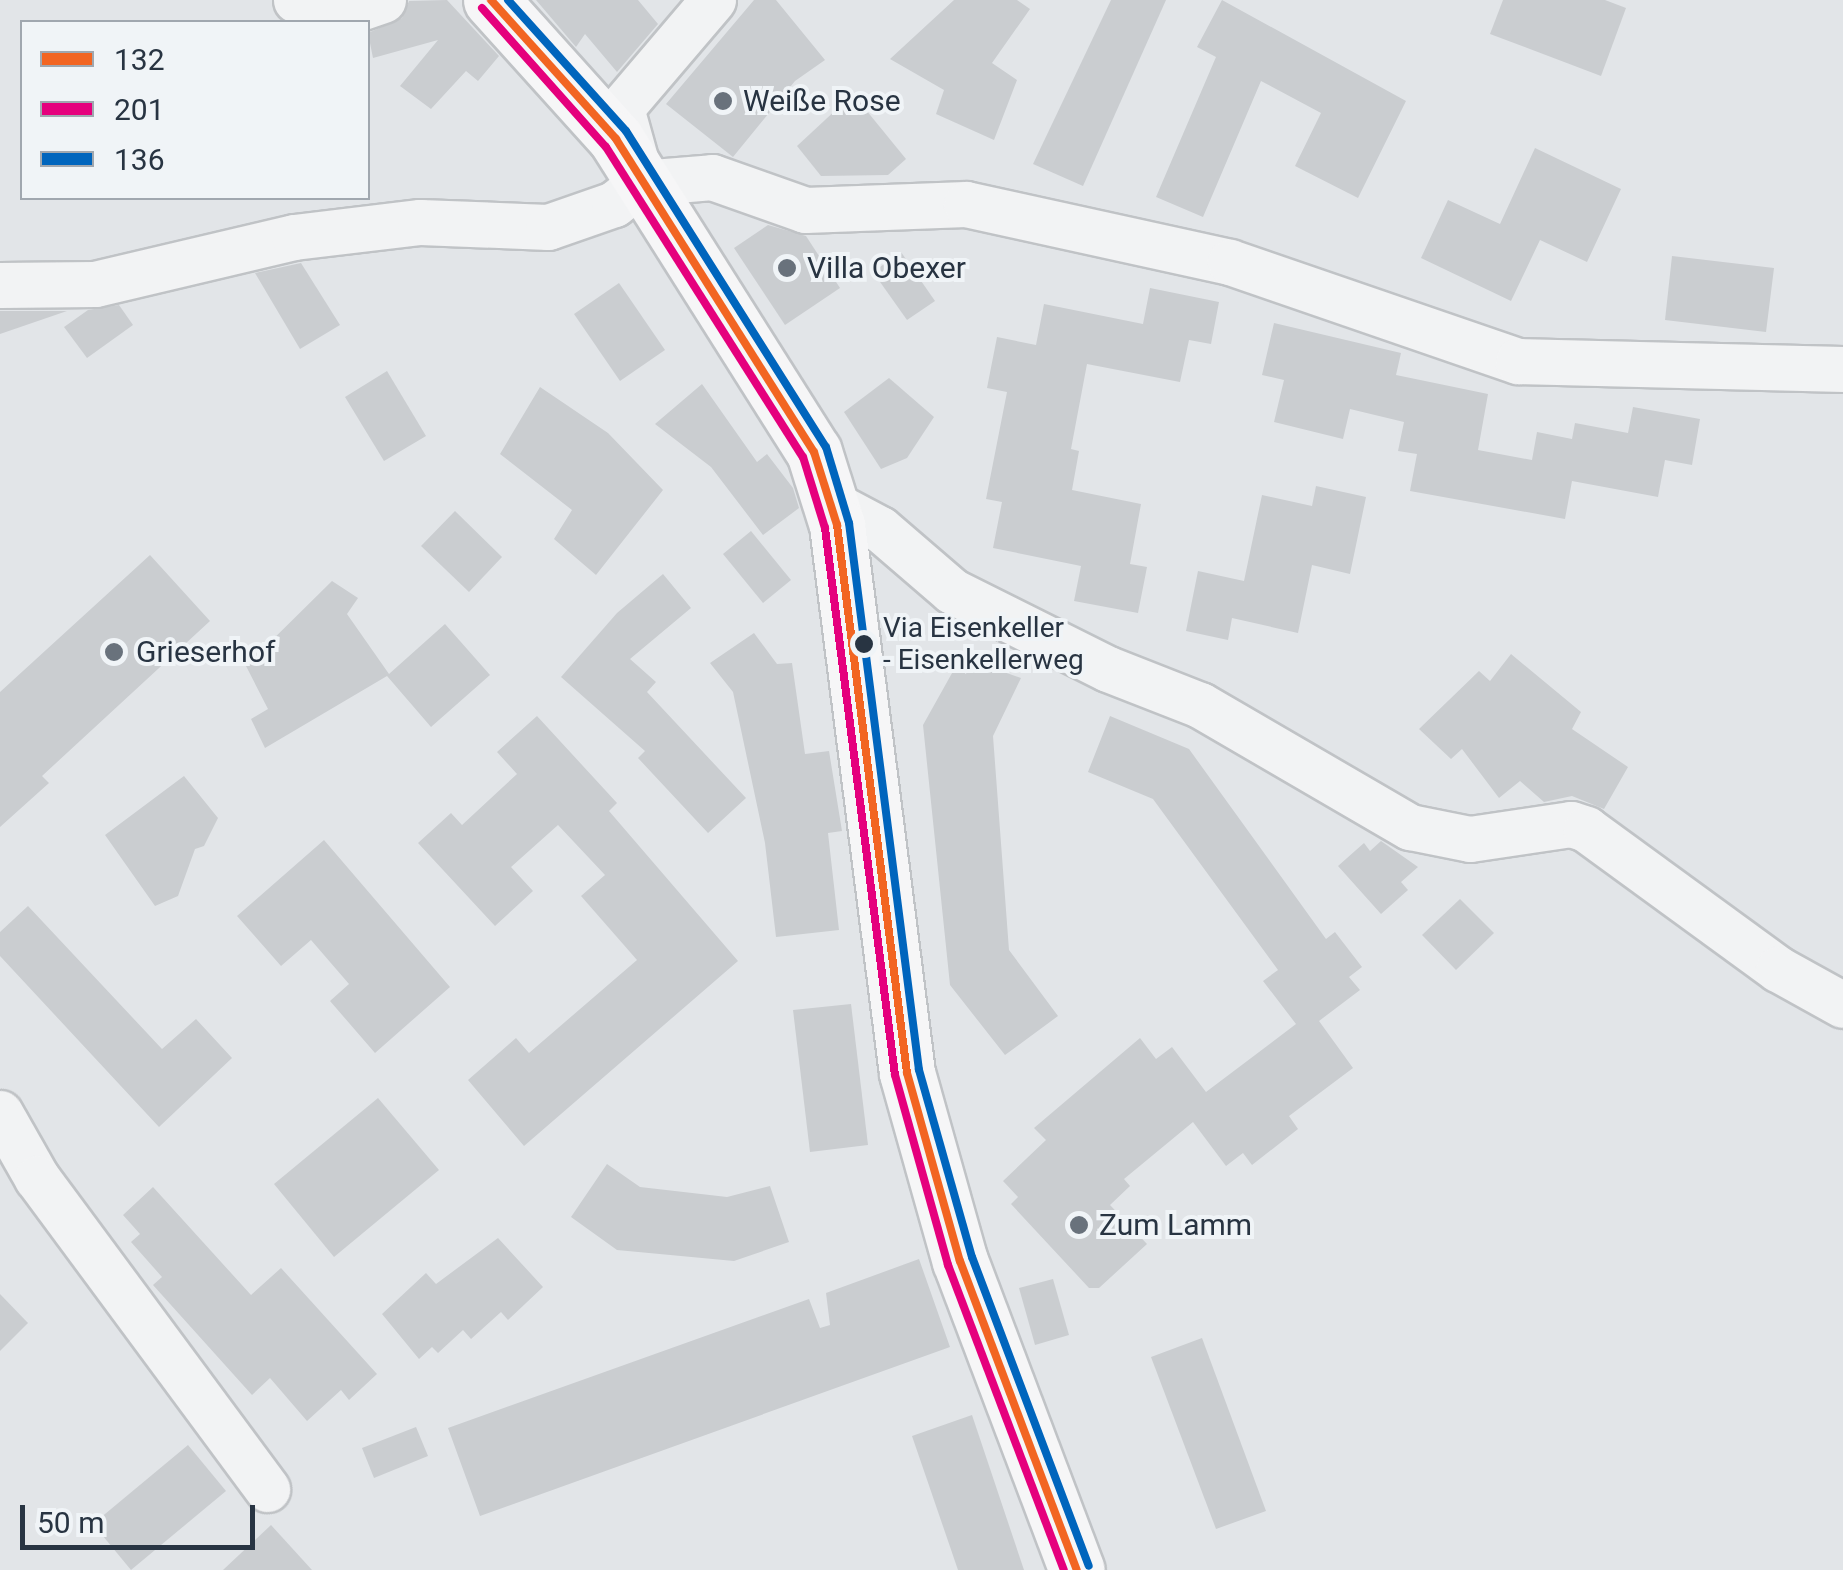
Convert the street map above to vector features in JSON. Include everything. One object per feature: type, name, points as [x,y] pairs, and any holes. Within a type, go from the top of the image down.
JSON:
[{"type":"main road","points":[[491,0],[616,139],[814,452],[830,503],[907,1074],[960,1261],[1076,1570]]},
{"type":"street","points":[[296,0],[348,12],[383,0]]},
{"type":"street","points":[[641,184],[621,108],[714,0]]},
{"type":"street","points":[[0,285],[95,284],[294,237],[420,222],[548,227],[614,204],[641,184],[712,177],[805,210],[966,204],[1230,262],[1518,362],[1843,369]]},
{"type":"street","points":[[830,503],[880,529],[952,591],[1108,669],[1200,705],[1410,827],[1470,840],[1570,824],[1586,830],[1778,969],[1843,1005]]},
{"type":"street","points":[[0,1113],[37,1178],[267,1489]]},
{"type":"building","points":[[447,0],[499,56],[478,81],[466,71],[431,109],[400,86],[438,40],[373,58],[370,32],[402,18],[409,1]]},
{"type":"building","points":[[536,0],[638,0],[658,24],[617,72],[585,34],[576,47]]},
{"type":"building","points":[[754,0],[776,0],[825,60],[795,81],[733,157],[666,104]]},
{"type":"building","points":[[954,0],[1017,0],[1030,9],[992,63],[1017,80],[994,140],[936,114],[944,90],[890,59]]},
{"type":"building","points":[[1111,0],[1166,0],[1083,186],[1033,164]]},
{"type":"building","points":[[1222,0],[1406,101],[1358,198],[1295,166],[1321,113],[1261,81],[1203,217],[1156,197],[1216,57],[1197,47]]},
{"type":"building","points":[[1503,0],[1605,0],[1626,8],[1601,76],[1490,34]]},
{"type":"building","points":[[853,94],[906,159],[888,175],[821,176],[797,146]]},
{"type":"building","points":[[1535,148],[1621,189],[1587,262],[1540,240],[1511,301],[1421,258],[1448,200],[1500,224]]},
{"type":"building","name":"Villa Obexer","points":[[768,225],[806,236],[840,288],[785,325],[734,248]]},
{"type":"building","points":[[901,252],[935,301],[907,320],[873,272]]},
{"type":"building","points":[[1672,256],[1774,268],[1766,332],[1665,320]]},
{"type":"building","points":[[301,263],[340,325],[300,349],[255,273]]},
{"type":"building","points":[[619,283],[665,350],[620,381],[574,314]]},
{"type":"building","points":[[1150,288],[1219,302],[1211,344],[1189,340],[1180,382],[1087,364],[1071,449],[1079,451],[1072,490],[1141,504],[1130,564],[1147,567],[1138,613],[1074,601],[1081,566],[993,548],[1002,502],[986,499],[1007,392],[987,388],[997,337],[1036,345],[1044,304],[1143,324]]},
{"type":"building","points":[[119,305],[133,325],[87,358],[64,327],[88,310]]},
{"type":"building","points":[[0,311],[67,311],[0,334]]},
{"type":"building","points":[[1274,323],[1401,353],[1396,375],[1488,394],[1478,450],[1532,460],[1537,432],[1572,439],[1575,423],[1628,433],[1633,407],[1700,419],[1692,465],[1665,460],[1658,497],[1572,481],[1565,519],[1410,491],[1417,454],[1398,451],[1404,422],[1350,409],[1343,439],[1274,422],[1284,380],[1262,375]]},
{"type":"building","points":[[387,371],[426,436],[384,461],[345,397]]},
{"type":"building","points":[[889,378],[934,417],[907,458],[881,469],[844,412]]},
{"type":"building","points":[[702,384],[757,462],[767,454],[793,488],[799,508],[763,535],[711,467],[655,424]]},
{"type":"building","points":[[540,387],[608,433],[663,490],[596,575],[554,539],[572,510],[500,454]]},
{"type":"building","points":[[1316,486],[1366,497],[1350,574],[1312,565],[1298,633],[1232,618],[1228,640],[1186,631],[1198,571],[1244,581],[1262,495],[1312,506]]},
{"type":"building","points":[[455,511],[502,557],[469,592],[421,546]]},
{"type":"building","points":[[751,531],[791,580],[763,603],[723,554]]},
{"type":"building","points":[[150,555],[210,621],[42,776],[49,783],[0,827],[0,692]]},
{"type":"building","points":[[663,574],[691,608],[630,659],[656,682],[647,692],[746,798],[708,833],[638,758],[645,751],[561,677],[617,613]]},
{"type":"building","points":[[332,581],[358,598],[347,614],[389,674],[445,624],[490,675],[431,727],[387,676],[265,748],[251,719],[268,709],[246,666]]},
{"type":"building","points":[[754,633],[777,664],[792,663],[805,754],[829,751],[842,831],[828,833],[839,930],[776,937],[765,843],[733,692],[710,663]]},
{"type":"building","points":[[1511,654],[1581,712],[1572,729],[1628,767],[1604,809],[1572,796],[1544,802],[1520,781],[1499,798],[1462,749],[1451,759],[1419,729],[1479,671],[1490,681]]},
{"type":"building","points":[[961,657],[1021,678],[993,736],[1009,950],[1058,1016],[1005,1055],[950,985],[923,725]]},
{"type":"building","points":[[537,716],[617,803],[609,811],[738,961],[524,1146],[468,1080],[516,1038],[529,1053],[637,960],[581,896],[605,875],[558,825],[511,867],[533,891],[495,926],[418,843],[451,813],[462,825],[517,774],[497,752]]},
{"type":"building","points":[[1110,716],[1189,749],[1326,939],[1335,932],[1362,967],[1349,977],[1360,990],[1319,1021],[1353,1068],[1289,1116],[1298,1129],[1252,1165],[1243,1153],[1226,1166],[1193,1122],[1124,1179],[1130,1186],[1110,1205],[1147,1244],[1099,1288],[1089,1288],[1011,1204],[1018,1197],[1003,1181],[1046,1140],[1034,1128],[1140,1038],[1156,1059],[1172,1047],[1206,1092],[1296,1024],[1263,981],[1278,970],[1153,799],[1088,772]]},
{"type":"building","points":[[184,776],[218,818],[204,846],[195,849],[178,896],[155,906],[105,835]]},
{"type":"building","points":[[324,840],[450,987],[375,1053],[330,1001],[349,984],[311,940],[281,966],[237,916]]},
{"type":"building","points":[[1381,841],[1418,867],[1401,882],[1408,890],[1381,914],[1338,866],[1364,843],[1370,851]]},
{"type":"building","points":[[1460,899],[1494,933],[1456,970],[1422,935]]},
{"type":"building","points":[[28,906],[162,1049],[196,1019],[232,1058],[159,1127],[0,956],[0,932]]},
{"type":"building","points":[[851,1004],[868,1145],[810,1152],[793,1010]]},
{"type":"building","points":[[378,1098],[439,1170],[334,1257],[274,1184]]},
{"type":"building","points":[[607,1164],[640,1187],[727,1197],[770,1186],[789,1242],[734,1261],[617,1250],[571,1217]]},
{"type":"building","points":[[153,1187],[251,1295],[281,1268],[377,1374],[349,1400],[341,1390],[307,1421],[270,1378],[252,1395],[153,1285],[162,1277],[131,1242],[140,1234],[123,1215]]},
{"type":"building","points":[[498,1238],[543,1287],[508,1320],[501,1312],[471,1339],[463,1330],[438,1353],[432,1347],[419,1359],[382,1314],[426,1273],[436,1284]]},
{"type":"building","points":[[919,1259],[950,1347],[480,1516],[448,1428],[809,1299],[820,1328],[830,1325],[826,1293]]},
{"type":"building","points":[[1053,1279],[1069,1335],[1035,1345],[1019,1288]]},
{"type":"building","points":[[0,1294],[28,1323],[0,1351]]},
{"type":"building","points":[[1202,1338],[1266,1511],[1216,1529],[1151,1357]]},
{"type":"building","points":[[972,1415],[1024,1570],[958,1570],[912,1436]]},
{"type":"building","points":[[416,1427],[428,1456],[374,1478],[362,1448]]},
{"type":"building","points":[[188,1445],[226,1491],[131,1570],[93,1524]]},
{"type":"building","points":[[271,1525],[312,1570],[223,1570]]},
{"type":"transit line","name":"132","points":[[491,0],[616,139],[814,452],[837,525],[907,1073],[960,1261],[1077,1570]]},
{"type":"transit line","name":"136","points":[[508,0],[626,131],[826,447],[849,523],[919,1070],[972,1257],[1089,1566]]},
{"type":"transit line","name":"201","points":[[482,8],[606,147],[803,457],[825,528],[895,1075],[948,1265],[1064,1570]]},
{"type":"place","name":"Weiße Rose","points":[[723,101]]},
{"type":"place","name":"Villa Obexer","points":[[787,268]]},
{"type":"place","name":"Via Eisenkeller - Eisenkellerweg","points":[[864,644]]},
{"type":"place","name":"Grieserhof","points":[[114,652]]},
{"type":"place","name":"Zum Lamm","points":[[1079,1225]]}]
